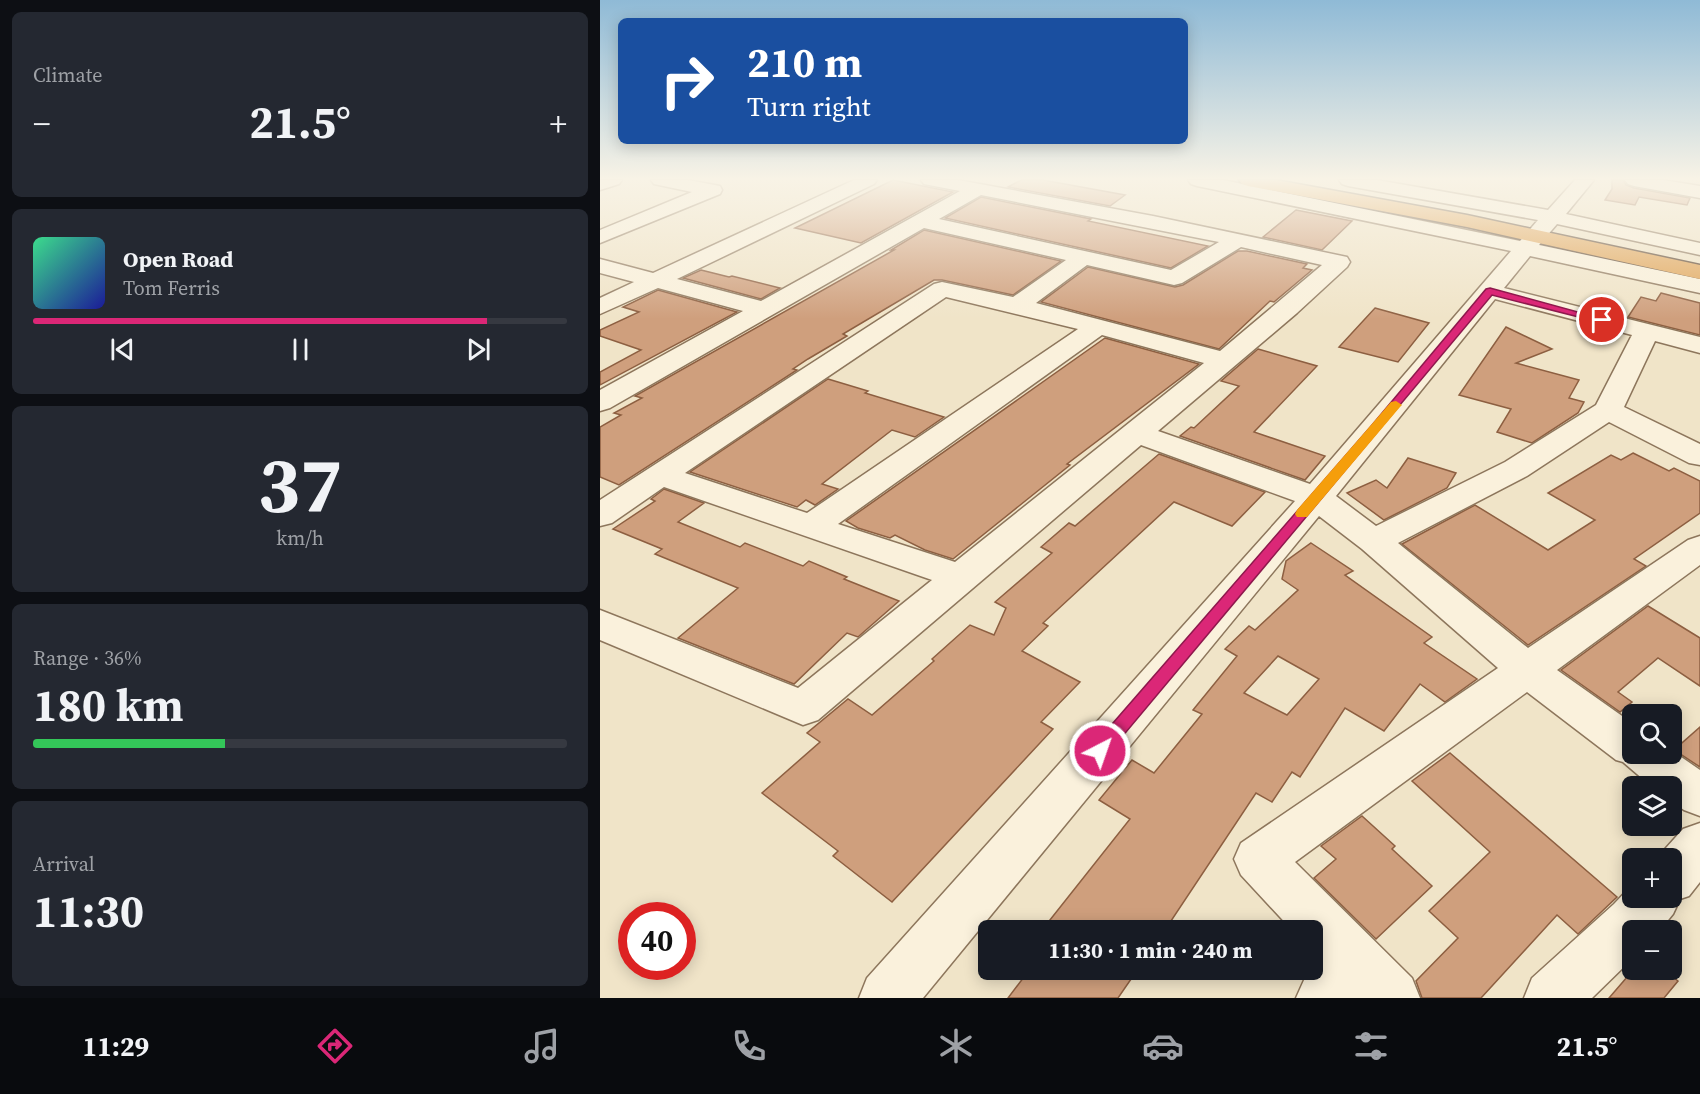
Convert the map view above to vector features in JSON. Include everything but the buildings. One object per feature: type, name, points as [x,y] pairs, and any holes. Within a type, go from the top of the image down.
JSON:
[{"type":"highway","points":[[1509,227],[1700,260]]},
{"type":"highway","points":[[1514,227],[1700,272]]},
{"type":"street","points":[[600,237],[625,227]]},
{"type":"street","points":[[600,308],[771,227]]},
{"type":"street","points":[[600,402],[911,227]]},
{"type":"street","points":[[945,227],[1174,278],[1238,240]]},
{"type":"street","points":[[600,624],[803,708],[1288,308],[1339,262],[1175,227]]},
{"type":"street","points":[[1501,227],[1700,249]]},
{"type":"street","points":[[1519,227],[1700,286]]},
{"type":"street","points":[[887,998],[1315,498],[1543,227]]},
{"type":"street","points":[[1017,305],[1083,258]]},
{"type":"street","points":[[600,266],[763,309]]},
{"type":"street","points":[[600,514],[942,289],[1017,305],[1224,360]]},
{"type":"street","points":[[1490,291],[1700,345]]},
{"type":"street","points":[[812,526],[1099,326]]},
{"type":"street","points":[[1374,542],[1516,469],[1608,410],[1647,331]]},
{"type":"street","points":[[1608,410],[1700,456]]},
{"type":"street","points":[[1136,433],[1315,498],[1374,542],[1527,670],[1622,740]]},
{"type":"street","points":[[658,475],[961,577]]},
{"type":"street","points":[[1392,998],[1259,859],[1700,548]]},
{"type":"street","points":[[1656,764],[1700,796]]},
{"type":"street","points":[[1682,866],[1700,845]]},
{"type":"street","points":[[1551,998],[1645,908]]},
{"type":"street","points":[[1324,998],[1347,951]]},
{"type":"slow traffic","points":[[1302,514],[1396,405]]},
{"type":"route","points":[[1100,751],[1377,428],[1490,291],[1602,320]]}]
